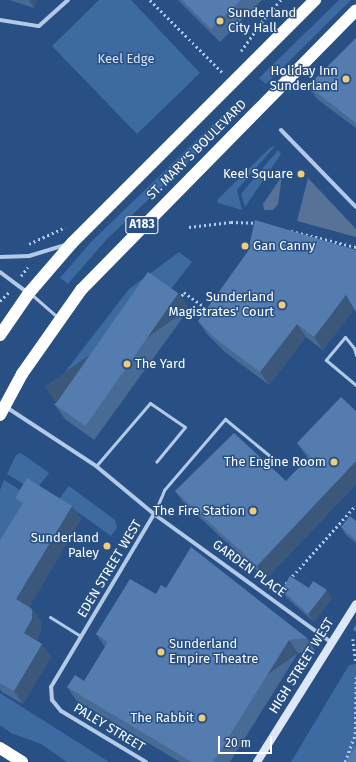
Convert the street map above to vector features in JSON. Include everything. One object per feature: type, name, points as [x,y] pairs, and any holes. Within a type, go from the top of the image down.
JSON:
[{"type":"highway","name":"ST. MARY'S BOULEVARD","points":[[0,335],[29,293],[72,242],[315,0]]},
{"type":"highway","name":"ST. MARY'S BOULEVARD","points":[[2,410],[22,374],[81,290],[116,252],[356,10]]},
{"type":"highway","points":[[0,748],[22,762]]},
{"type":"street","points":[[0,20],[39,26],[68,0]]},
{"type":"street","points":[[281,130],[356,207]]},
{"type":"street","points":[[0,257],[29,256],[72,242]]},
{"type":"street","points":[[0,272],[29,293]]},
{"type":"street","name":"EDEN STREET WEST","points":[[2,410],[96,466],[154,514],[51,687],[52,700],[61,711]]},
{"type":"street","name":"GARDEN PLACE","points":[[154,514],[331,642]]},
{"type":"street","name":"HIGH STREET WEST","points":[[257,762],[356,604]]},
{"type":"street","name":"PALEY STREET","points":[[61,711],[146,762]]},
{"type":"lane","points":[[29,293],[60,319]]},
{"type":"lane","points":[[356,355],[354,348],[345,337],[326,360],[356,384]]},
{"type":"lane","points":[[96,466],[150,403],[185,427],[156,462]]},
{"type":"lane","points":[[154,514],[164,490],[225,420],[276,461]]},
{"type":"lane","points":[[50,617],[81,636]]},
{"type":"path","points":[[150,0],[224,73],[228,68]]},
{"type":"path","points":[[236,57],[266,16],[281,0]]},
{"type":"path","points":[[190,227],[231,222],[261,223],[258,230]]},
{"type":"path","points":[[283,229],[356,247]]},
{"type":"path","points":[[178,301],[184,292],[212,312]]},
{"type":"path","points":[[272,598],[356,505]]},
{"type":"path","points":[[353,639],[356,664]]},
{"type":"path","points":[[345,762],[355,734],[356,677]]},
{"type":"green space","name":"Keel Edge","points":[[99,0],[131,0],[200,73],[137,134],[52,46]]},
{"type":"green space","points":[[339,0],[351,0],[266,84],[259,78]]},
{"type":"green space","points":[[234,104],[240,112],[106,240],[68,284],[60,278],[91,242]]},
{"type":"green space","points":[[275,146],[237,190],[242,210],[218,203],[217,200],[271,147]]},
{"type":"green space","points":[[278,150],[281,154],[245,207],[241,194]]},
{"type":"green space","points":[[179,252],[192,262],[167,294],[159,288],[65,419],[54,394],[55,385],[129,289]]},
{"type":"green space","points":[[21,453],[49,473],[35,491],[7,474],[16,455]]},
{"type":"green space","points":[[4,480],[33,498],[0,568],[0,490]]},
{"type":"green space","points":[[69,486],[115,520],[117,528],[111,536],[59,499]]},
{"type":"green space","points":[[356,664],[356,762],[291,762],[349,665]]},
{"type":"green space","points":[[0,693],[109,762],[67,762],[41,744],[11,733],[0,725]]},
{"type":"shaded area","points":[[282,176],[278,204],[273,210],[264,210],[263,204]]},
{"type":"shaded area","points":[[308,178],[356,229],[356,237],[297,221]]},
{"type":"building","points":[[182,0],[241,0],[211,29]]},
{"type":"building","points":[[356,38],[356,123],[308,86]]},
{"type":"building","name":"Sunderland Magistrates' Court","points":[[255,220],[356,250],[356,312],[346,295],[314,337],[297,324],[260,372],[216,339],[198,321],[248,251]]},
{"type":"building","points":[[148,272],[178,293],[85,426],[55,405]]},
{"type":"building","points":[[341,397],[356,411],[356,461],[257,566],[175,491],[234,433],[286,481],[310,456],[297,443]]},
{"type":"building","points":[[27,478],[72,506],[16,599],[32,609],[32,619],[24,633],[42,644],[14,691],[0,683],[0,540],[23,503],[15,498]]},
{"type":"building","points":[[350,516],[356,521],[356,540],[341,527]]},
{"type":"building","points":[[191,547],[307,638],[289,640],[213,762],[192,762],[67,687],[75,675],[84,681],[108,642],[96,634],[130,579],[156,594],[161,585],[166,588]]},
{"type":"building","points":[[290,576],[309,588],[313,581],[327,590],[308,614],[282,590]]},
{"type":"building","points":[[356,625],[356,632],[353,629]]},
{"type":"building","points":[[356,745],[356,762],[346,762]]},
{"type":"place","name":"Sunderland City Hall","points":[[220,21]]},
{"type":"place","name":"Holiday Inn Sunderland","points":[[346,79]]},
{"type":"place","name":"Keel Square","points":[[301,174]]},
{"type":"place","name":"Gan Canny","points":[[245,246]]},
{"type":"place","name":"Sunderland Magistrates' Court","points":[[282,305]]},
{"type":"place","name":"The Yard","points":[[127,364]]},
{"type":"place","name":"The Engine Room","points":[[334,462]]},
{"type":"place","name":"The Fire Station","points":[[253,511]]},
{"type":"place","name":"Sunderland Paley","points":[[107,546]]},
{"type":"place","name":"Sunderland Empire Theatre","points":[[161,652]]},
{"type":"place","name":"The Rabbit","points":[[202,718]]}]
